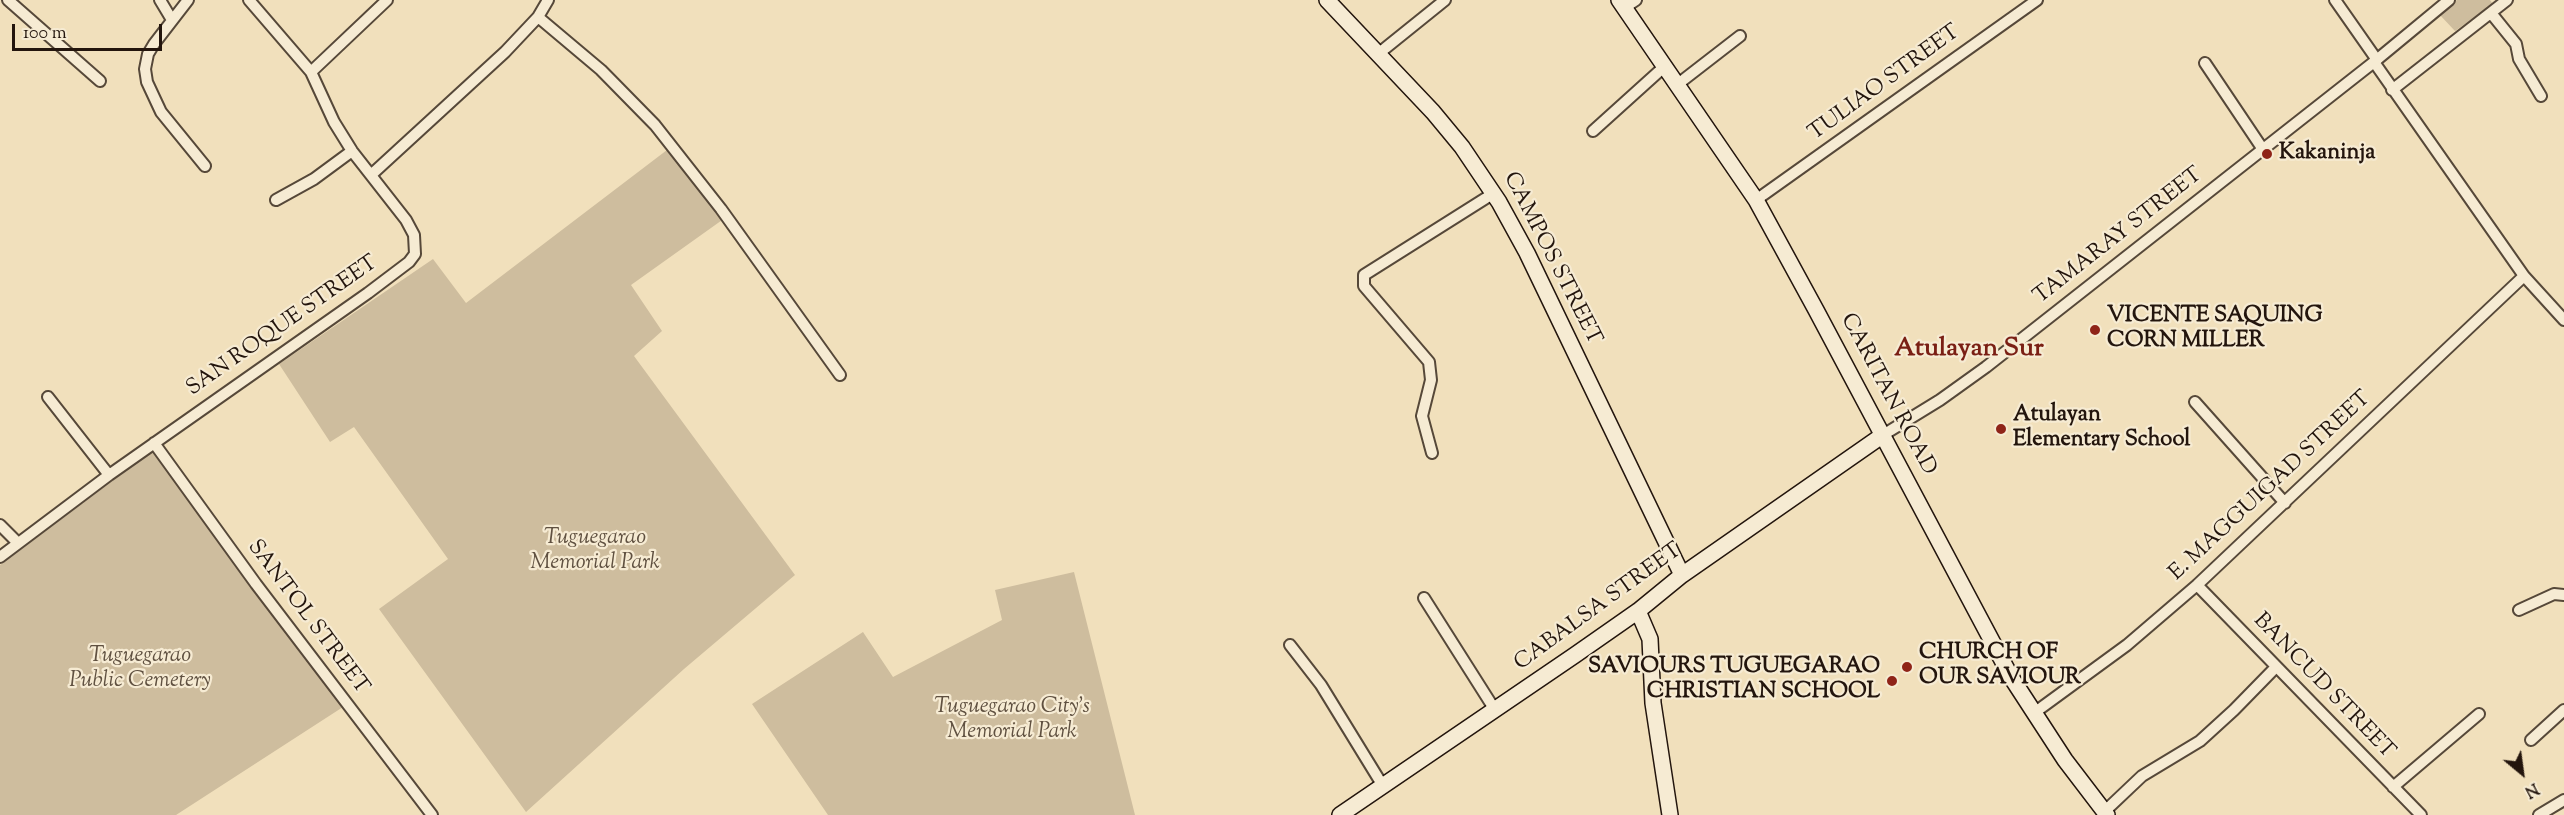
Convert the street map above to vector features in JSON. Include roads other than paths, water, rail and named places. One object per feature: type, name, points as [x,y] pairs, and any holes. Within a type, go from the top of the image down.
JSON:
[{"type":"street","points":[[8,0],[100,81]]},
{"type":"street","points":[[160,0],[172,20]]},
{"type":"street","points":[[188,0],[148,54],[145,69],[147,82],[161,112],[205,166]]},
{"type":"street","name":"SAN ROQUE STREET","points":[[0,557],[109,475],[368,293],[409,262],[415,254],[414,235],[406,220],[352,152],[334,122],[311,72],[249,0]]},
{"type":"street","points":[[311,72],[387,0]]},
{"type":"street","points":[[371,174],[505,52],[538,17],[548,0]]},
{"type":"street","name":"CAMPOS STREET","points":[[1328,0],[1462,147],[1494,193],[1527,253],[1682,575]]},
{"type":"street","points":[[1378,54],[1445,0]]},
{"type":"street","name":"TULIAO STREET","points":[[1755,200],[2037,0]]},
{"type":"street","points":[[2335,0],[2376,61],[2392,90],[2524,276],[2564,320]]},
{"type":"street","name":"TAMARAY STREET","points":[[1883,435],[1940,400],[1986,367],[2262,148],[2376,61],[2449,0]]},
{"type":"street","points":[[2392,90],[2507,0]]},
{"type":"street","name":"CARITAN ROAD","points":[[1626,3],[1665,66],[1755,200],[2011,676],[2065,760],[2105,813]]},
{"type":"street","points":[[2491,13],[2516,44],[2519,59],[2541,96]]},
{"type":"street","points":[[538,17],[601,70],[655,125],[722,209],[840,375]]},
{"type":"street","points":[[1678,84],[1740,36]]},
{"type":"street","points":[[2205,63],[2262,148]]},
{"type":"street","points":[[1593,131],[1665,66]]},
{"type":"street","points":[[276,200],[315,179],[352,152]]},
{"type":"street","points":[[1432,453],[1422,416],[1431,380],[1429,362],[1364,286],[1364,276],[1494,193]]},
{"type":"street","name":"E. MAGGUIGAD STREET","points":[[2034,713],[2127,645],[2197,585],[2524,276]]},
{"type":"street","points":[[48,397],[109,475]]},
{"type":"street","points":[[2195,402],[2285,503]]},
{"type":"street","name":"CABALSA STREET","points":[[1340,815],[1638,611],[1682,575],[1883,435]]},
{"type":"street","name":"SANTOL STREET","points":[[154,443],[256,584],[432,815]]},
{"type":"street","points":[[0,525],[18,543]]},
{"type":"street","name":"BANCUD STREET","points":[[2197,585],[2421,815]]},
{"type":"street","points":[[2519,610],[2554,594],[2564,595]]},
{"type":"street","points":[[1424,598],[1495,710]]},
{"type":"street","points":[[1638,611],[1650,639],[1653,703],[1670,815]]},
{"type":"street","points":[[1290,645],[1321,685],[1383,786]]},
{"type":"street","points":[[2105,813],[2142,776],[2200,741],[2276,667]]},
{"type":"street","points":[[2531,740],[2564,710]]},
{"type":"street","points":[[2393,787],[2479,714]]},
{"type":"street","points":[[2539,815],[2564,800]]},
{"type":"place","name":"Kakaninja","points":[[2267,154]]},
{"type":"place","name":"VICENTE SAQUING CORN MILLER","points":[[2095,330]]},
{"type":"place","name":"Atulayan Elementary School","points":[[2001,429]]},
{"type":"place","name":"CHURCH OF OUR SAVIOUR","points":[[1907,667]]},
{"type":"place","name":"SAVIOURS TUGUEGARAO CHRISTIAN SCHOOL","points":[[1892,681]]},
{"type":"district","name":"Atulayan Sur","points":[[1969,351]]},
{"type":"park label","name":"Tuguegarao Memorial Park","points":[[595,552]]},
{"type":"park label","name":"Tuguegarao Public Cemetery","points":[[140,670]]},
{"type":"park label","name":"Tuguegarao City's Memorial Park","points":[[1012,720]]}]
